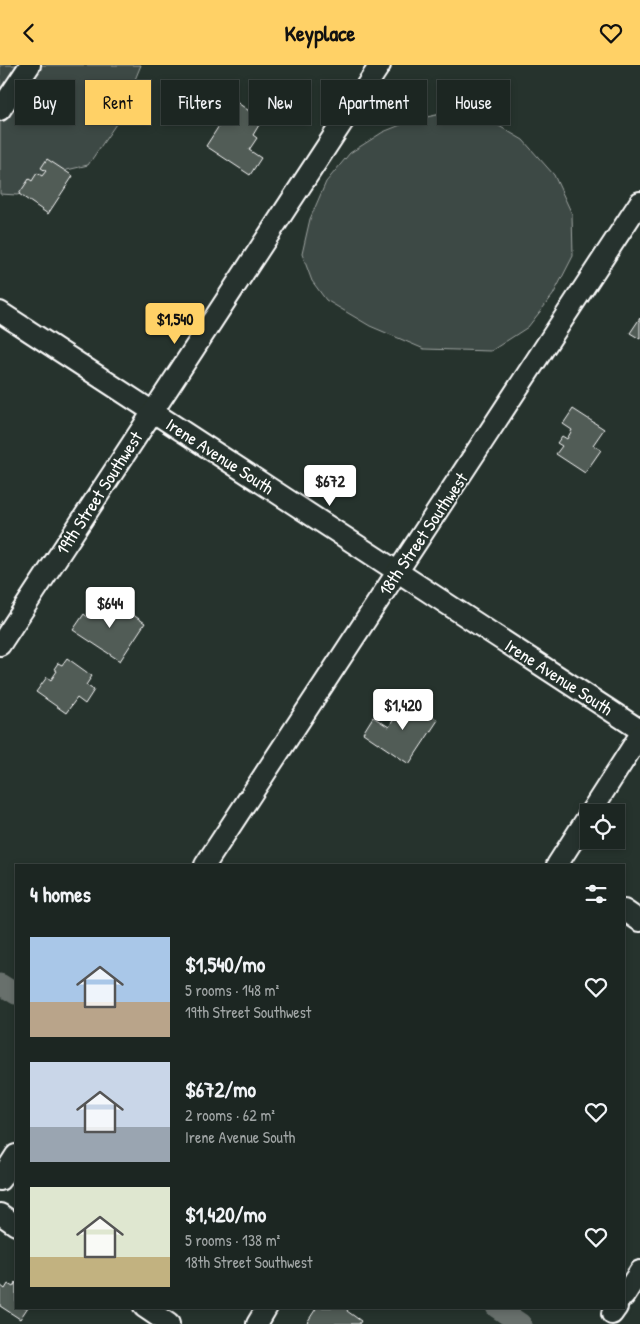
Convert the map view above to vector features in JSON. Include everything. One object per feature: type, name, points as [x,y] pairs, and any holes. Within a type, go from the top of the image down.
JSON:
[{"type":"street","points":[[0,110],[30,65]]},
{"type":"street","name":"19th Street Southwest","points":[[0,645],[380,65]]},
{"type":"street","name":"18th Street Southwest","points":[[206,864],[640,202]]},
{"type":"street","name":"Irene Avenue South","points":[[0,312],[640,730]]},
{"type":"street","points":[[596,804],[640,735]]},
{"type":"street","points":[[558,864],[580,829]]},
{"type":"street","points":[[625,911],[640,921]]},
{"type":"street","points":[[0,1180],[15,1157]]},
{"type":"street","points":[[0,1214],[15,1224]]},
{"type":"street","points":[[625,1294],[640,1271]]},
{"type":"street","points":[[147,1309],[169,1324]]},
{"type":"street","points":[[257,1324],[267,1309]]},
{"type":"shaded area","points":[[0,65],[141,65],[135,80],[85,80],[85,125],[115,125],[88,165],[67,170],[42,187],[17,195],[0,194]]},
{"type":"shaded area","points":[[437,115],[437,125],[497,125],[523,140],[554,175],[572,214],[573,256],[553,295],[528,327],[491,351],[424,349],[370,326],[326,300],[312,281],[302,254],[310,219],[326,182],[350,153],[383,132],[400,125],[427,125],[427,117]]},
{"type":"building","points":[[239,104],[249,111],[249,125],[259,125],[253,135],[257,138],[249,150],[261,158],[250,175],[206,146],[220,125],[239,125]]},
{"type":"building","points":[[47,159],[73,176],[48,214],[19,194],[29,179],[32,181],[37,173],[42,176],[46,171],[41,168]]},
{"type":"building","points":[[640,318],[640,339],[630,333]]},
{"type":"building","points":[[573,409],[604,429],[593,445],[601,450],[585,473],[556,454],[562,446],[557,443],[562,436],[567,439],[572,430],[563,424]]},
{"type":"building","points":[[108,598],[145,623],[120,661],[73,630],[84,614],[89,618],[97,607],[100,609],[104,599]]},
{"type":"building","points":[[67,658],[92,676],[86,685],[94,690],[85,704],[77,698],[66,713],[36,692],[47,677],[51,680],[57,671],[54,669],[58,663],[62,665]]},
{"type":"building","points":[[407,700],[438,720],[409,764],[363,733],[373,717],[389,727],[394,719],[390,716],[394,709],[399,712]]},
{"type":"building","points":[[8,1284],[13,1287],[15,1284],[15,1309],[27,1309],[20,1319],[0,1306],[0,1285],[5,1289]]},
{"type":"building","points":[[316,1309],[348,1309],[347,1311],[361,1321],[359,1324],[306,1324]]},
{"type":"waterway","points":[[0,984],[15,993]]},
{"type":"waterway","points":[[499,1309],[521,1324]]}]
